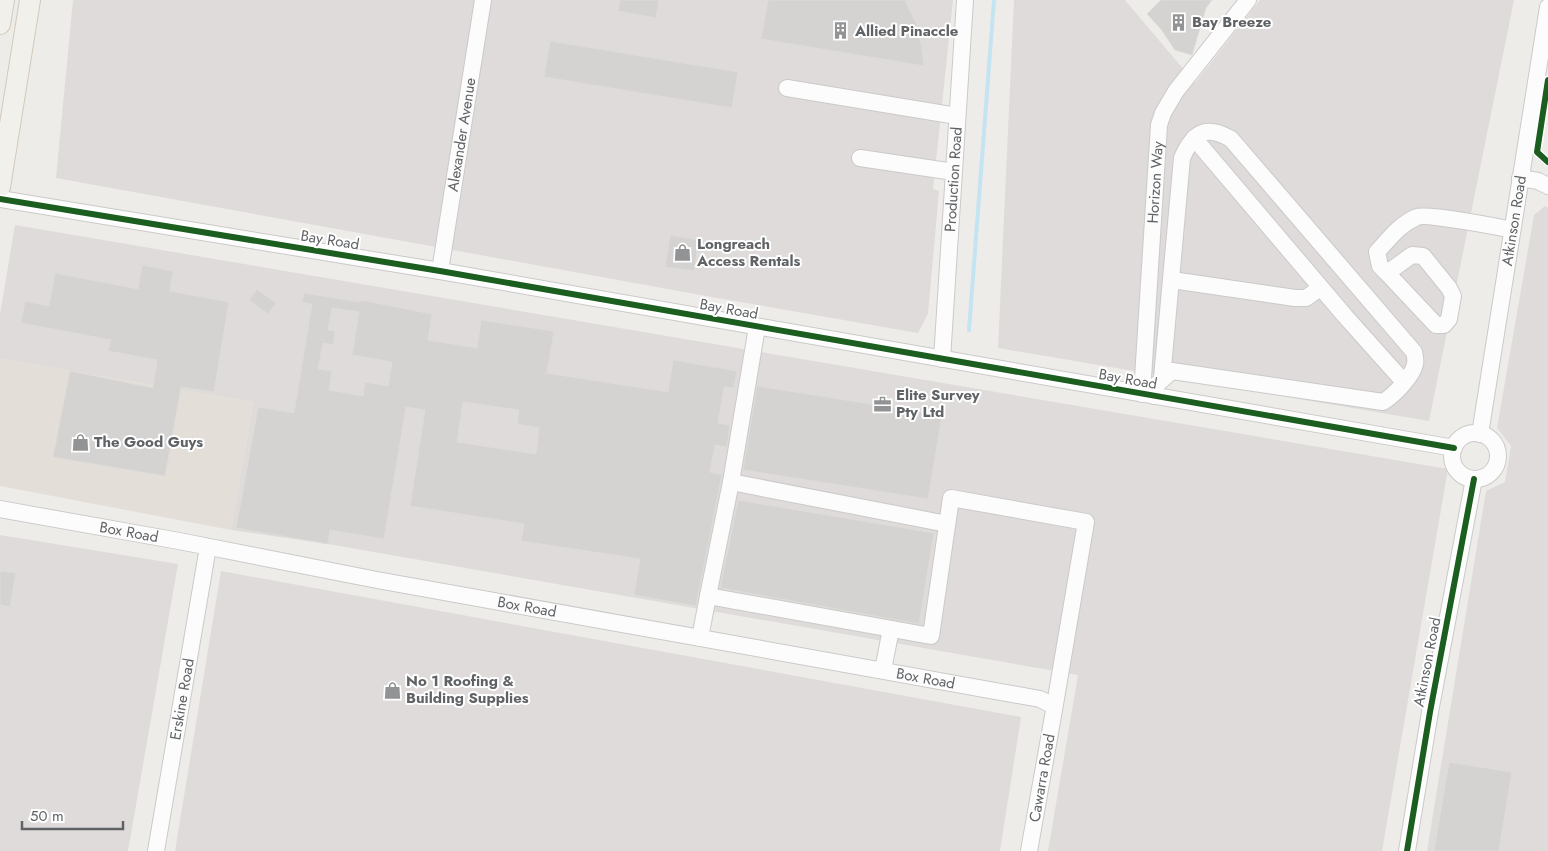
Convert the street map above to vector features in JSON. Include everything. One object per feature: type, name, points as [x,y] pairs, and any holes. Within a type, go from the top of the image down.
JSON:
[{"type":"main road","points":[[0,24],[4,0]]},
{"type":"main road","points":[[0,187],[30,0]]},
{"type":"street","name":"Alexander Avenue","points":[[440,271],[483,0]]},
{"type":"street","name":"Production Road","points":[[942,359],[965,0]]},
{"type":"street","name":"Horizon Way","points":[[1148,395],[1160,125],[1163,113],[1176,91],[1248,0]]},
{"type":"street","name":"Atkinson Road","points":[[1480,434],[1548,7]]},
{"type":"street","points":[[787,88],[958,116]]},
{"type":"street","points":[[1148,395],[1162,378],[1172,371],[1383,402],[1395,394],[1415,367],[1414,352],[1231,139],[1216,132],[1206,132],[1194,138],[1182,158],[1162,378]]},
{"type":"street","points":[[1194,138],[1320,288],[1404,382]]},
{"type":"street","points":[[860,158],[954,172]]},
{"type":"street","points":[[1520,178],[1538,181],[1548,186]]},
{"type":"street","name":"Bay Road","points":[[0,199],[440,271],[1454,448]]},
{"type":"street","points":[[1387,273],[1380,266],[1377,252],[1400,227],[1419,215],[1486,224],[1512,230]]},
{"type":"street","points":[[1172,280],[1295,298],[1306,298],[1320,288]]},
{"type":"street","points":[[700,638],[731,482],[757,327]]},
{"type":"street","points":[[1472,433],[1488,436],[1494,442],[1497,449],[1498,458],[1496,466],[1489,474],[1482,478],[1466,477],[1456,468],[1453,461],[1454,448],[1458,441],[1472,433]]},
{"type":"street","name":"Atkinson Road","points":[[1407,851],[1432,702],[1474,479]]},
{"type":"street","points":[[708,596],[931,636],[947,524],[731,482]]},
{"type":"street","name":"Cawarra Road","points":[[947,524],[951,498],[1086,522],[1054,706],[1054,716],[1029,851]]},
{"type":"street","name":"Box Road","points":[[0,510],[208,547],[377,580],[1040,698],[1054,706]]},
{"type":"street","name":"Erskine Road","points":[[156,851],[208,547]]},
{"type":"street","points":[[883,670],[891,629]]},
{"type":"shaded area","points":[[73,0],[953,0],[933,189],[939,191],[928,314],[918,333],[56,178]]},
{"type":"shaded area","points":[[1014,0],[1125,0],[1195,83],[1260,0],[1514,0],[1429,421],[998,348]]},
{"type":"shaded area","points":[[1545,206],[1548,208],[1548,851],[1427,851],[1486,491],[1505,482],[1511,446],[1497,428],[1534,215]]},
{"type":"shaded area","points":[[15,225],[1448,469],[1382,851],[1048,851],[1078,675],[328,544],[231,530],[253,402],[0,359],[0,314]]},
{"type":"shaded area","points":[[0,359],[253,402],[231,530],[0,486]]},
{"type":"shaded area","points":[[0,535],[178,564],[128,851],[0,851]]},
{"type":"shaded area","points":[[221,571],[1021,717],[1000,851],[175,851]]},
{"type":"building","points":[[620,0],[659,0],[656,18],[618,11]]},
{"type":"building","name":"Allied Pinaccle","points":[[768,0],[905,0],[916,23],[924,66],[761,39]]},
{"type":"building","name":"Bay Breeze","points":[[1161,0],[1212,0],[1206,8],[1192,55],[1175,50],[1161,29],[1147,14]]},
{"type":"building","points":[[550,41],[738,72],[732,108],[544,77]]},
{"type":"building","points":[[670,235],[699,240],[694,271],[665,267]]},
{"type":"building","points":[[142,265],[173,271],[170,291],[229,302],[214,392],[181,387],[165,476],[53,457],[70,371],[153,388],[157,360],[108,351],[111,340],[21,323],[25,301],[49,306],[55,273],[138,289]]},
{"type":"building","points":[[257,289],[276,303],[268,314],[249,300]]},
{"type":"building","points":[[304,293],[360,302],[361,300],[432,314],[428,340],[477,348],[481,320],[554,331],[547,373],[668,392],[673,360],[737,371],[734,388],[724,387],[718,423],[730,425],[727,447],[715,445],[710,472],[722,475],[696,606],[634,595],[640,559],[521,541],[524,524],[410,506],[425,410],[406,407],[384,539],[330,530],[328,544],[236,528],[258,407],[294,413],[312,304],[302,302]],"holes":[[[332,308],[359,312],[352,355],[392,362],[388,386],[365,382],[363,396],[329,390],[332,371],[318,369],[323,343],[333,345],[335,331],[328,330]],[[463,402],[519,410],[517,424],[539,428],[536,454],[457,442]]]},
{"type":"building","points":[[757,386],[942,415],[928,499],[743,470]]},
{"type":"building","points":[[738,500],[934,533],[919,624],[720,588]]},
{"type":"building","points":[[0,571],[16,573],[10,607],[0,605]]},
{"type":"building","points":[[1449,762],[1512,772],[1499,851],[1434,851]]},
{"type":"waterway","points":[[969,330],[994,0]]},
{"type":"cycle path","points":[[1548,80],[1537,152],[1548,162]]},
{"type":"cycle path","points":[[0,199],[440,271],[1454,448]]},
{"type":"cycle path","points":[[1407,851],[1430,712],[1474,479]]},
{"type":"place","name":"Bay Breeze","points":[[1178,22]]},
{"type":"place","name":"Allied Pinaccle","points":[[841,31]]},
{"type":"place","name":"Longreach Access Rentals","points":[[683,253]]},
{"type":"place","name":"Elite Survey Pty Ltd","points":[[882,404]]},
{"type":"place","name":"The Good Guys","points":[[80,442]]},
{"type":"place","name":"No 1 Roofing & Building Supplies","points":[[392,690]]}]
